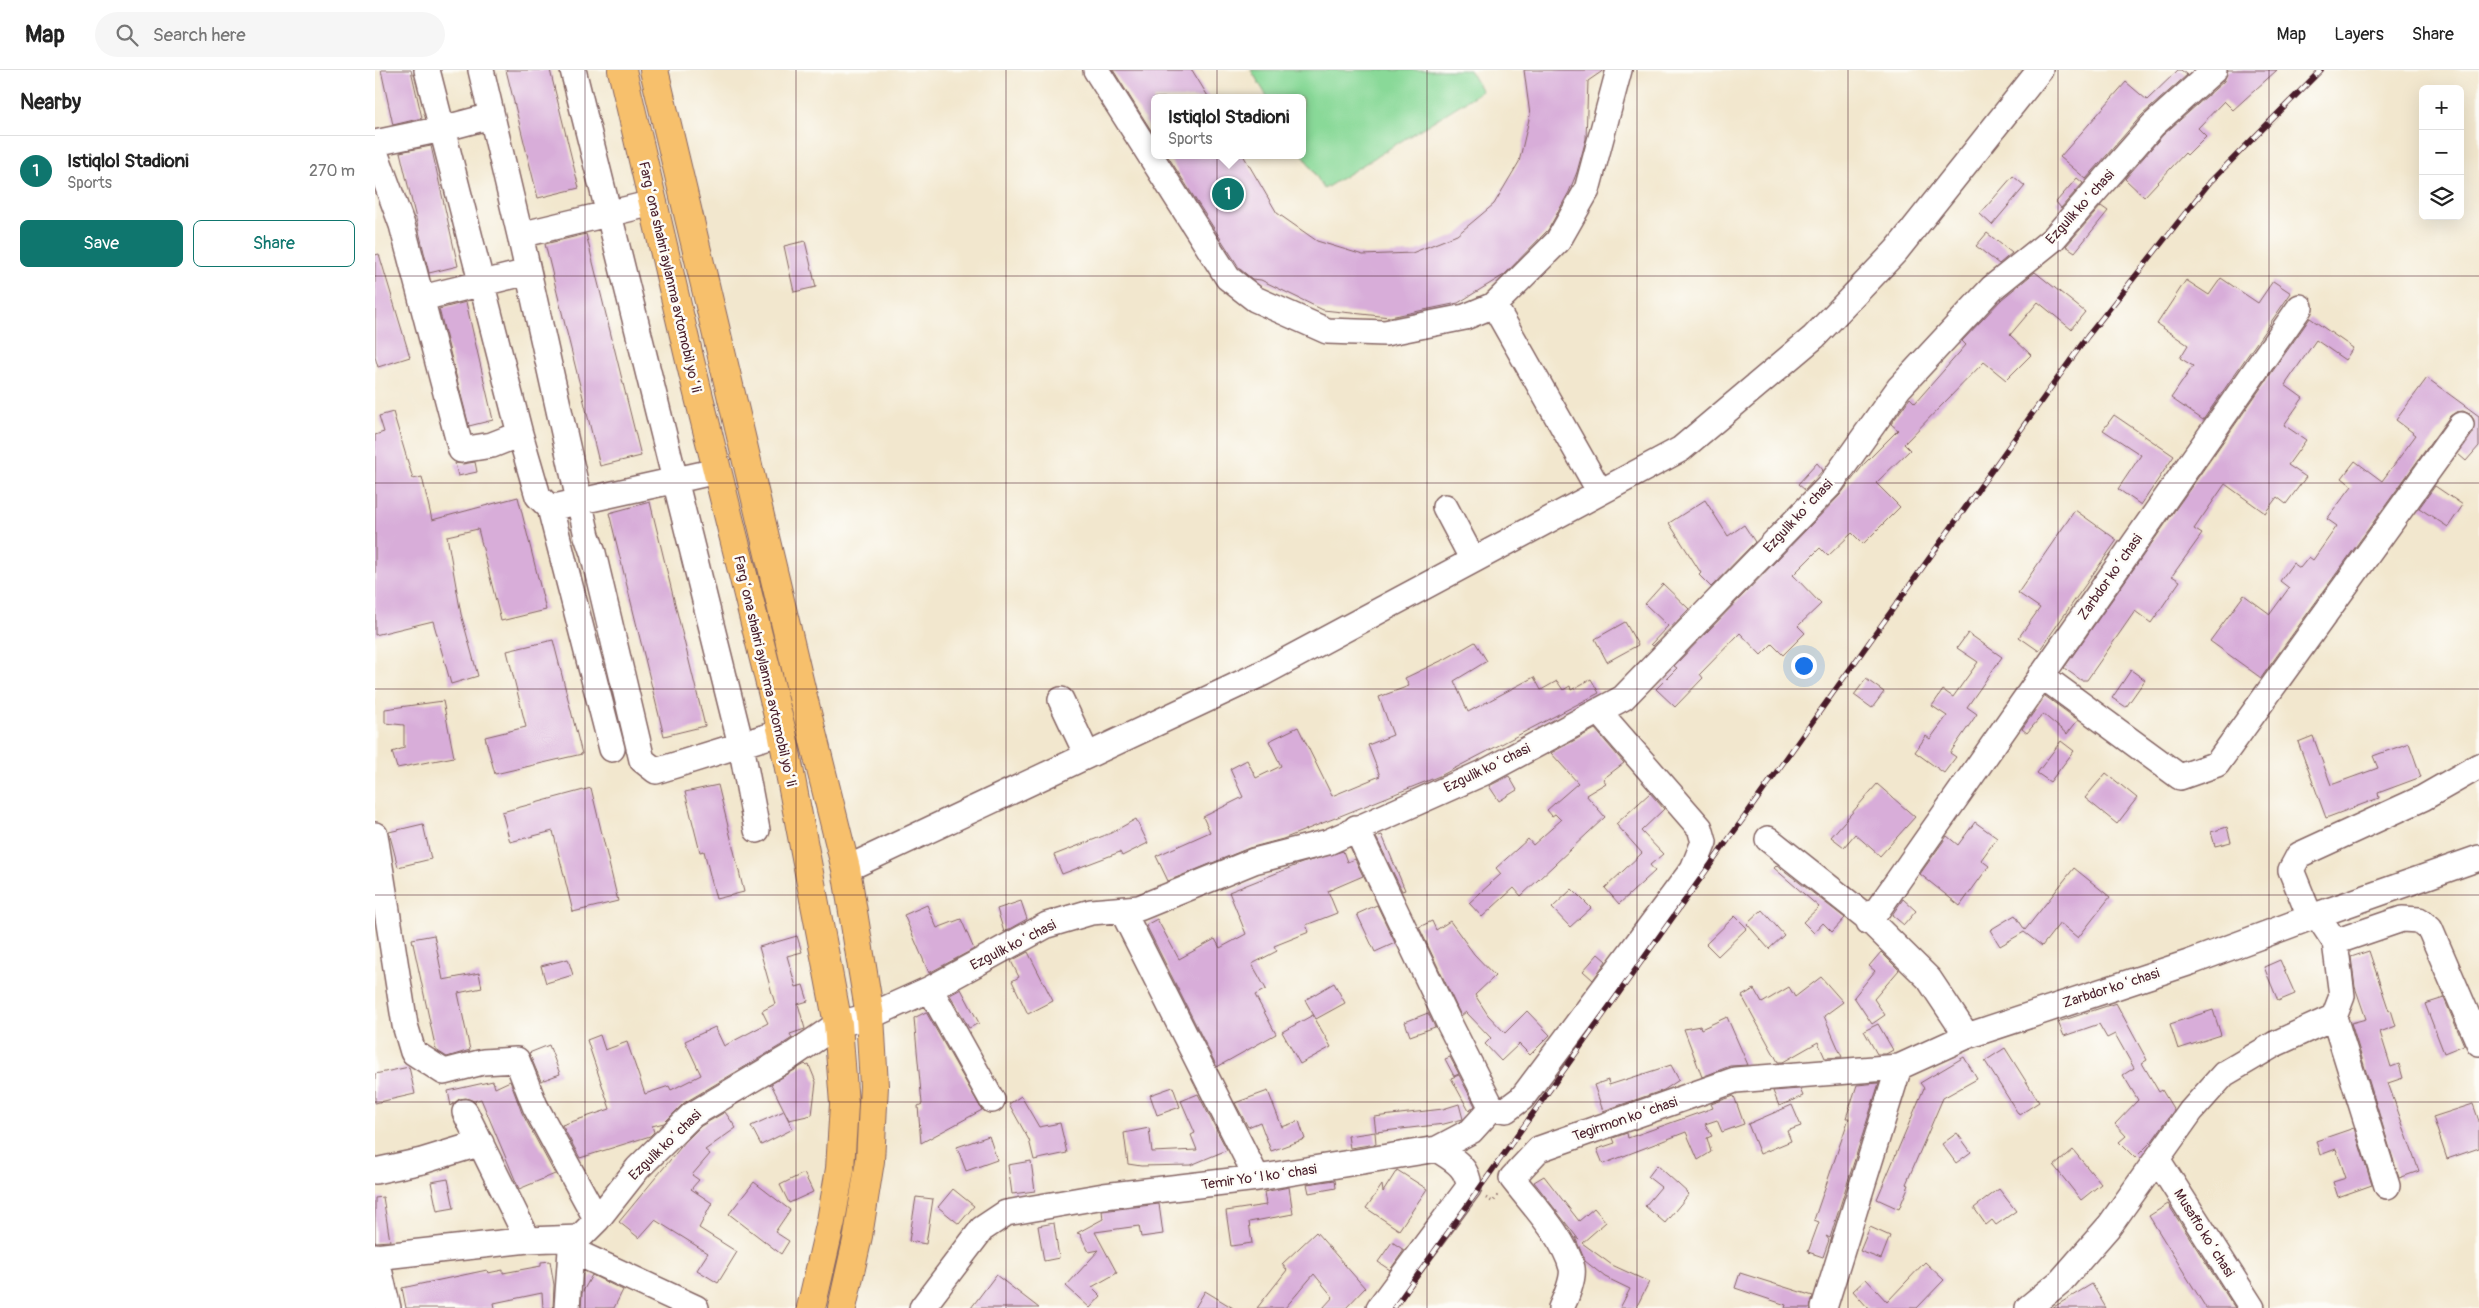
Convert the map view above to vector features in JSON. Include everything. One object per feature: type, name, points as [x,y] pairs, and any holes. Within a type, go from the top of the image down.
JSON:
[{"type":"highway","name":"Fargʻona shahri aylanma avtomobil yoʻli","points":[[622,70],[717,471],[783,732],[838,1024],[844,1104],[840,1169],[831,1221],[811,1308]]},
{"type":"highway","points":[[654,70],[800,684],[846,869],[870,1016],[874,1086],[870,1162],[858,1236],[842,1308]]},
{"type":"street","points":[[427,70],[520,434],[538,496],[550,508],[613,749]]},
{"type":"street","points":[[481,70],[579,503],[593,553],[642,760],[656,771],[783,732]]},
{"type":"street","points":[[573,70],[741,746],[757,830]]},
{"type":"street","points":[[1096,70],[1151,157]]},
{"type":"street","points":[[1152,159],[1228,278],[1255,299],[1327,331],[1385,333],[1465,317],[1494,305],[1558,241],[1587,190],[1619,70]]},
{"type":"street","points":[[846,869],[1263,673],[1681,449],[1814,338],[1916,228],[2039,70]]},
{"type":"street","name":"Ezgulik koʻchasi","points":[[575,1244],[597,1220],[638,1168],[692,1116],[791,1056],[838,1024],[870,1016],[930,989],[1047,925],[1091,912],[1139,908],[1254,861],[1328,842],[1487,770],[1623,698],[1830,485],[1899,388],[1992,288],[2053,239],[2153,125],[2214,70]]},
{"type":"street","points":[[375,144],[491,116]]},
{"type":"street","points":[[375,152],[402,225],[461,450],[492,445],[520,434]]},
{"type":"street","points":[[519,235],[607,212],[653,203]]},
{"type":"street","points":[[422,298],[528,272]]},
{"type":"street","points":[[1494,305],[1600,492]]},
{"type":"street","name":"Zarbdor koʻchasi","points":[[1869,922],[2300,307]]},
{"type":"street","points":[[2041,675],[2180,777],[2217,764],[2461,425]]},
{"type":"street","points":[[550,508],[675,482],[717,471]]},
{"type":"street","points":[[1445,507],[1473,560]]},
{"type":"street","points":[[1061,700],[1087,756]]},
{"type":"street","points":[[1356,828],[1448,1021],[1492,1108],[1506,1110],[1523,1098],[1693,869],[1704,842],[1700,828],[1599,712]]},
{"type":"street","points":[[2387,1186],[2334,1018],[2342,996],[2335,942],[2313,916],[2291,870],[2299,855],[2423,798],[2479,766]]},
{"type":"street","points":[[375,836],[405,1025],[413,1052],[444,1072],[483,1062],[517,1060],[535,1106],[597,1220]]},
{"type":"street","points":[[1768,839],[1865,916],[1929,979],[1967,1036]]},
{"type":"street","name":"Zarbdor koʻchasi","points":[[1899,1067],[1967,1036],[2207,956],[2313,916],[2479,858]]},
{"type":"street","points":[[1122,910],[1257,1178]]},
{"type":"street","points":[[2335,942],[2402,919],[2419,920],[2430,929],[2479,1043]]},
{"type":"street","points":[[930,989],[992,1100]]},
{"type":"street","points":[[2028,1308],[2061,1281],[2111,1225],[2191,1111],[2224,1074],[2275,1044],[2334,1018]]},
{"type":"street","points":[[1824,1308],[1899,1067]]},
{"type":"street","name":"Tegirmon koʻchasi","points":[[1512,1178],[1539,1148],[1735,1080],[1899,1067]]},
{"type":"street","name":"Temir Yoʻl koʻchasi","points":[[923,1308],[982,1229],[1006,1213],[1104,1196],[1257,1178],[1437,1149],[1471,1131],[1492,1108]]},
{"type":"street","points":[[465,1112],[528,1240]]},
{"type":"street","points":[[375,1171],[422,1161],[481,1143]]},
{"type":"street","points":[[1379,1308],[1469,1187],[1468,1177],[1461,1164],[1437,1149]]},
{"type":"street","name":"Musaffo koʻchasi","points":[[2157,1158],[2251,1308]]},
{"type":"street","points":[[1512,1178],[1563,1246],[1572,1269],[1565,1300],[1561,1308]]},
{"type":"street","points":[[388,1308],[376,1257],[528,1240],[575,1244],[696,1308]]},
{"type":"street","points":[[567,1308],[575,1244]]},
{"type":"path","points":[[1469,1187],[1493,1202],[1512,1178]]},
{"type":"green space","points":[[1251,70],[1469,70],[1482,91],[1324,189],[1306,159],[1306,94],[1266,94]]},
{"type":"building","points":[[381,70],[411,70],[422,118],[393,125]]},
{"type":"building","points":[[506,70],[550,70],[579,188],[538,198]]},
{"type":"building","points":[[1113,70],[1192,70],[1207,94],[1151,94],[1151,130]]},
{"type":"building","points":[[1524,70],[1604,70],[1588,81],[1586,139],[1577,172],[1569,192],[1548,230],[1504,275],[1458,303],[1390,317],[1323,310],[1261,280],[1252,279],[1240,269],[1170,159],[1245,159],[1277,213],[1317,241],[1363,255],[1412,253],[1457,235],[1494,204],[1519,162],[1530,115]]},
{"type":"building","points":[[2178,70],[2187,75],[2142,115],[2086,179],[2060,157],[2126,82],[2147,100]]},
{"type":"building","points":[[2228,70],[2277,70],[2233,110],[2224,101],[2198,128],[2206,136],[2187,155],[2185,153],[2144,197],[2125,179],[2163,135],[2224,81]]},
{"type":"building","points":[[431,146],[458,266],[429,273],[400,152]]},
{"type":"building","points":[[2013,176],[2025,186],[1992,225],[1980,214]]},
{"type":"building","points":[[2077,178],[2083,183],[2061,208],[2056,202]]},
{"type":"building","points":[[2101,206],[2108,211],[2075,252],[2066,246]]},
{"type":"building","points":[[1987,233],[2012,253],[1999,264],[1976,246]]},
{"type":"building","points":[[586,234],[641,456],[600,466],[545,244]]},
{"type":"building","points":[[805,241],[816,287],[794,292],[784,246]]},
{"type":"building","points":[[379,254],[410,357],[378,367],[375,357],[375,255]]},
{"type":"building","points":[[2035,272],[2085,312],[2071,329],[2038,302],[2010,335],[2031,355],[2006,380],[1984,362],[1904,444],[1910,450],[1876,483],[1900,507],[1863,544],[1852,533],[1828,556],[1820,548],[1793,575],[1821,604],[1798,626],[1805,633],[1783,655],[1772,644],[1761,655],[1740,633],[1700,674],[1703,678],[1675,707],[1656,689],[1677,668],[1674,666],[1840,495],[1864,464],[1898,430],[1891,424],[1910,398],[1915,403],[1966,345],[1962,341],[2002,299]]},
{"type":"building","points":[[2221,278],[2258,303],[2273,281],[2291,293],[2203,420],[2171,398],[2193,366],[2180,358],[2188,345],[2157,324],[2186,280],[2209,295]]},
{"type":"building","points":[[466,302],[493,420],[469,426],[439,309]]},
{"type":"building","points":[[2310,318],[2353,348],[2345,360],[2316,340],[2285,385],[2303,398],[2284,425],[2306,440],[2288,465],[2306,477],[2286,504],[2277,497],[2265,513],[2225,484],[2194,529],[2202,534],[2172,576],[2180,581],[2151,623],[2135,611],[2087,680],[2081,680],[2064,668]]},
{"type":"building","points":[[2427,378],[2479,416],[2479,446],[2466,461],[2458,454],[2473,433],[2474,420],[2470,414],[2463,411],[2456,412],[2450,416],[2261,678],[2210,641],[2244,595],[2270,614],[2289,588],[2280,581],[2293,563],[2300,568],[2309,557],[2313,560],[2337,526],[2327,519],[2352,486],[2342,478],[2355,461],[2382,481],[2416,435],[2396,420]]},
{"type":"building","points":[[393,412],[413,479],[422,477],[432,520],[518,497],[546,610],[501,621],[478,529],[447,536],[461,614],[478,676],[451,684],[433,621],[375,635],[375,435],[384,432],[379,416]]},
{"type":"building","points":[[2114,415],[2174,456],[2141,505],[2118,489],[2141,455],[2103,430]]},
{"type":"building","points":[[475,462],[477,472],[458,476],[455,463]]},
{"type":"building","points":[[1817,463],[1823,470],[1805,490],[1798,484]]},
{"type":"building","points":[[2435,486],[2463,505],[2448,527],[2419,508]]},
{"type":"building","points":[[1705,500],[1728,536],[1744,525],[1755,542],[1711,587],[1699,575],[1701,573],[1669,523]]},
{"type":"building","points":[[650,502],[705,726],[664,736],[609,513]]},
{"type":"building","points":[[2075,510],[2117,540],[2039,651],[2019,637],[2040,608],[2018,593]]},
{"type":"building","points":[[1663,584],[1689,609],[1653,646],[1651,644],[1668,626],[1645,604]]},
{"type":"building","points":[[1625,622],[1638,645],[1607,662],[1595,639]]},
{"type":"building","points":[[1968,633],[2002,657],[1967,707],[1977,714],[1950,753],[1956,757],[1944,773],[1915,752],[1926,736],[1930,739],[1947,716],[1932,706],[1943,690],[1953,697],[1978,662],[1957,648]]},
{"type":"building","points":[[553,640],[582,754],[495,774],[485,737],[526,727],[507,651]]},
{"type":"building","points":[[1475,642],[1487,661],[1454,681],[1468,712],[1534,677],[1541,690],[1557,681],[1563,690],[1570,686],[1571,690],[1591,679],[1599,693],[1442,775],[1283,839],[1249,848],[1168,881],[1156,856],[1210,832],[1203,817],[1243,797],[1230,769],[1247,760],[1256,778],[1281,766],[1269,741],[1298,727],[1332,796],[1380,776],[1368,745],[1393,735],[1379,697],[1409,686],[1405,678]]},
{"type":"building","points":[[2131,670],[2145,680],[2126,707],[2112,698]]},
{"type":"building","points":[[1866,679],[1884,692],[1872,708],[1854,695]]},
{"type":"building","points":[[2045,696],[2078,720],[2067,734],[2043,714],[2027,733],[2022,729]]},
{"type":"building","points":[[443,701],[454,757],[397,768],[392,752],[404,748],[404,725],[385,723],[385,709]]},
{"type":"building","points":[[1595,729],[1624,763],[1603,779],[1606,783],[1586,795],[1605,817],[1521,896],[1514,888],[1482,917],[1469,903],[1501,874],[1496,868],[1528,839],[1533,845],[1561,820],[1555,814],[1552,816],[1547,810],[1578,783],[1551,753]]},
{"type":"building","points":[[2313,736],[2331,785],[2378,768],[2373,756],[2409,743],[2421,777],[2378,793],[2379,798],[2326,818],[2298,742]]},
{"type":"building","points":[[2061,741],[2074,751],[2050,782],[2037,773]]},
{"type":"building","points":[[2106,773],[2137,798],[2117,824],[2085,798]]},
{"type":"building","points":[[1509,776],[1517,790],[1499,801],[1489,786]]},
{"type":"building","points":[[1877,784],[1915,817],[1880,856],[1855,834],[1844,847],[1831,837]]},
{"type":"building","points":[[718,785],[744,892],[716,899],[704,851],[700,852],[685,792]]},
{"type":"building","points":[[591,788],[618,901],[573,912],[553,831],[510,842],[502,812]]},
{"type":"building","points":[[1650,793],[1664,809],[1641,831],[1663,854],[1650,865],[1655,871],[1619,904],[1605,888],[1642,853],[1616,824]]},
{"type":"building","points":[[1136,819],[1148,843],[1122,856],[1120,852],[1062,874],[1054,855],[1111,833]]},
{"type":"building","points":[[1975,822],[1997,838],[1981,860],[1989,866],[1960,906],[1920,874],[1947,836],[1958,845]]},
{"type":"building","points":[[423,824],[431,859],[398,867],[389,832]]},
{"type":"building","points":[[2227,827],[2231,842],[2215,846],[2211,832]]},
{"type":"building","points":[[1382,835],[1405,890],[1402,891],[1376,837]]},
{"type":"building","points":[[1343,851],[1347,862],[1355,859],[1363,876],[1328,891],[1337,913],[1306,925],[1309,932],[1274,946],[1277,951],[1252,964],[1266,989],[1255,995],[1276,1034],[1217,1067],[1146,925],[1157,919],[1179,959],[1215,939],[1220,948],[1246,934],[1229,892],[1302,863]]},
{"type":"building","points":[[1777,865],[1845,918],[1832,932],[1823,923],[1814,933],[1803,922],[1819,907],[1774,868]]},
{"type":"building","points":[[2074,868],[2110,897],[2078,938],[2060,923],[2042,946],[2024,932],[2000,946],[1990,930],[2015,915],[2025,930]]},
{"type":"building","points":[[1572,889],[1591,908],[1570,927],[1552,908]]},
{"type":"building","points":[[1903,899],[1916,911],[1904,925],[1892,915]]},
{"type":"building","points":[[1021,901],[1027,919],[1004,932],[997,909]]},
{"type":"building","points":[[927,905],[937,928],[961,919],[974,949],[929,973],[904,915]]},
{"type":"building","points":[[1377,905],[1395,943],[1375,952],[1357,914]]},
{"type":"building","points":[[1762,910],[1784,935],[1769,949],[1747,924]]},
{"type":"building","points":[[1735,916],[1747,928],[1718,956],[1706,944]]},
{"type":"building","points":[[1432,921],[1436,930],[1450,921],[1474,954],[1495,976],[1475,995],[1488,1015],[1505,1033],[1527,1011],[1550,1035],[1530,1055],[1519,1044],[1501,1061],[1485,1044],[1491,1038],[1466,1012],[1461,1016],[1419,927]]},
{"type":"building","points":[[434,935],[443,980],[479,973],[482,988],[458,993],[470,1050],[447,1057],[436,1050],[412,939]]},
{"type":"building","points":[[797,936],[802,952],[787,956],[796,987],[803,985],[808,1001],[798,1004],[805,1029],[790,1034],[792,1038],[783,1044],[684,1103],[664,1123],[652,1126],[654,1132],[650,1136],[580,1158],[562,1125],[610,1109],[587,1040],[600,1035],[605,1050],[627,1042],[645,1094],[669,1086],[671,1090],[701,1075],[685,1041],[715,1027],[724,1046],[768,1023],[762,1011],[775,1004],[759,947]]},
{"type":"building","points":[[2369,951],[2389,1011],[2391,1010],[2396,1026],[2380,1032],[2391,1067],[2399,1064],[2403,1078],[2388,1083],[2419,1171],[2399,1178],[2351,1023],[2366,1019],[2355,987],[2351,957]]},
{"type":"building","points":[[1028,952],[1053,1001],[1028,1014],[1012,981],[1019,977],[1011,961]]},
{"type":"building","points":[[1881,952],[1899,970],[1874,999],[1885,1015],[1872,1024],[1854,997],[1875,971],[1869,966]]},
{"type":"building","points":[[1598,954],[1606,961],[1593,980],[1583,971]]},
{"type":"building","points":[[568,959],[573,975],[546,983],[541,966]]},
{"type":"building","points":[[2280,960],[2295,994],[2278,1001],[2264,967]]},
{"type":"building","points":[[1821,977],[1843,1002],[1824,1016],[1842,1057],[1825,1058],[1818,1042],[1783,1062],[1778,1062],[1742,996],[1754,989],[1762,1003],[1789,987],[1795,997]]},
{"type":"building","points":[[1334,983],[1345,1003],[1316,1019],[1305,1000]]},
{"type":"building","points":[[961,989],[979,1023],[969,1028],[950,995]]},
{"type":"building","points":[[2444,998],[2464,1045],[2444,1053],[2425,1004]]},
{"type":"building","points":[[2116,1003],[2147,1060],[2142,1063],[2159,1092],[2162,1090],[2174,1110],[2152,1141],[2135,1158],[2119,1142],[2126,1136],[2115,1124],[2138,1100],[2123,1075],[2134,1068],[2115,1034],[2107,1038],[2099,1024],[2064,1036],[2058,1022]]},
{"type":"building","points":[[2213,1010],[2221,1035],[2178,1049],[2170,1024]]},
{"type":"building","points":[[926,1012],[982,1110],[921,1143],[918,1106],[922,1104],[914,1018]]},
{"type":"building","points":[[1428,1013],[1435,1027],[1410,1036],[1405,1022]]},
{"type":"building","points":[[1313,1015],[1331,1047],[1300,1064],[1282,1032]]},
{"type":"building","points":[[1727,1017],[1748,1065],[1730,1066],[1702,1077],[1684,1029],[1700,1026],[1701,1029]]},
{"type":"building","points":[[1878,1024],[1893,1050],[1886,1054],[1877,1054],[1864,1031]]},
{"type":"building","points":[[549,1045],[560,1074],[541,1081],[529,1053]]},
{"type":"building","points":[[2005,1048],[2039,1102],[2019,1115],[1985,1061]]},
{"type":"building","points":[[1450,1057],[1459,1074],[1454,1076],[1445,1059]]},
{"type":"building","points":[[1964,1057],[1977,1079],[1943,1098],[1906,1184],[1909,1185],[1899,1209],[1877,1199],[1924,1088],[1920,1083]]},
{"type":"building","points":[[805,1064],[809,1065],[816,1082],[812,1115],[789,1120],[771,1084]]},
{"type":"building","points":[[1671,1065],[1679,1080],[1664,1090],[1603,1111],[1594,1085],[1608,1080],[1609,1085]]},
{"type":"building","points":[[409,1067],[415,1094],[375,1103],[375,1074]]},
{"type":"building","points":[[1459,1075],[1475,1106],[1469,1111],[1451,1078]]},
{"type":"building","points":[[493,1081],[495,1088],[510,1081],[522,1113],[555,1174],[519,1189],[481,1099],[474,1101],[466,1098],[459,1099],[451,1106],[448,1091]]},
{"type":"building","points":[[1879,1083],[1830,1238],[1826,1236],[1829,1240],[1823,1257],[1808,1252],[1819,1222],[1814,1220],[1849,1118],[1846,1118],[1857,1085]]},
{"type":"building","points":[[1173,1087],[1180,1107],[1157,1115],[1150,1095]]},
{"type":"building","points":[[1800,1089],[1803,1096],[1779,1106],[1773,1091]]},
{"type":"building","points":[[1268,1091],[1282,1127],[1299,1121],[1305,1139],[1271,1151],[1260,1122],[1248,1127],[1235,1103]]},
{"type":"building","points":[[1198,1094],[1227,1150],[1191,1165],[1141,1166],[1128,1164],[1124,1133],[1149,1128],[1152,1152],[1197,1150],[1191,1135],[1195,1133],[1181,1101]]},
{"type":"building","points":[[1021,1096],[1039,1127],[1060,1123],[1067,1153],[1034,1160],[1029,1140],[1009,1104]]},
{"type":"building","points":[[1734,1096],[1744,1124],[1722,1132],[1717,1120],[1705,1124],[1712,1136],[1707,1138],[1711,1152],[1698,1160],[1686,1132],[1603,1164],[1597,1149],[1615,1143],[1613,1138],[1627,1133],[1628,1138],[1713,1108],[1711,1104]]},
{"type":"building","points":[[1459,1104],[1463,1119],[1444,1124],[1376,1132],[1374,1117],[1443,1109]]},
{"type":"building","points":[[2473,1104],[2479,1121],[2479,1148],[2447,1159],[2433,1117]]},
{"type":"building","points":[[1792,1105],[1801,1126],[1787,1131],[1791,1141],[1760,1154],[1748,1124]]},
{"type":"building","points":[[784,1111],[793,1129],[761,1145],[751,1126]]},
{"type":"building","points":[[725,1112],[736,1128],[705,1150],[710,1154],[692,1175],[699,1180],[691,1189],[712,1203],[699,1228],[737,1252],[718,1283],[697,1270],[708,1253],[655,1220],[639,1238],[619,1222],[685,1142],[701,1126]]},
{"type":"building","points":[[2354,1128],[2372,1185],[2338,1197],[2333,1182],[2346,1178],[2336,1149],[2320,1155],[2316,1141]]},
{"type":"building","points":[[1375,1132],[1376,1144],[1350,1148],[1348,1136]]},
{"type":"building","points":[[1957,1133],[1971,1152],[1956,1163],[1942,1144]]},
{"type":"building","points":[[989,1136],[997,1160],[966,1171],[957,1147]]},
{"type":"building","points":[[2073,1150],[2101,1184],[2081,1200],[2054,1166]]},
{"type":"building","points":[[1031,1161],[1035,1191],[1012,1194],[1008,1165]]},
{"type":"building","points":[[1657,1165],[1689,1194],[1665,1223],[1645,1206],[1661,1187],[1648,1177]]},
{"type":"building","points":[[1397,1170],[1427,1189],[1399,1230],[1366,1208],[1382,1185],[1383,1192]]},
{"type":"building","points":[[804,1173],[813,1192],[789,1203],[780,1185]]},
{"type":"building","points":[[1544,1176],[1579,1221],[1594,1208],[1606,1222],[1582,1243],[1612,1265],[1649,1282],[1636,1308],[1620,1308],[1630,1289],[1605,1277],[1585,1261],[1575,1237],[1579,1240],[1534,1182]]},
{"type":"building","points":[[448,1179],[454,1208],[437,1211],[431,1182]]},
{"type":"building","points":[[1335,1180],[1336,1188],[1309,1193],[1307,1184]]},
{"type":"building","points":[[754,1182],[790,1210],[775,1232],[789,1241],[781,1254],[729,1214]]},
{"type":"building","points":[[1289,1187],[1293,1214],[1249,1222],[1252,1243],[1231,1246],[1226,1211],[1266,1205],[1264,1192]]},
{"type":"building","points":[[953,1189],[974,1206],[959,1224],[938,1207]]},
{"type":"building","points":[[1999,1189],[2016,1211],[1996,1225],[1992,1220],[1986,1225],[1974,1208]]},
{"type":"building","points":[[383,1197],[390,1241],[375,1242],[375,1198]]},
{"type":"building","points":[[916,1197],[933,1199],[926,1244],[909,1241]]},
{"type":"building","points":[[1159,1204],[1163,1234],[1141,1237],[1139,1226],[1095,1232],[1117,1273],[1092,1287],[1101,1296],[1090,1308],[1066,1286],[1099,1250],[1089,1252],[1080,1234],[1077,1233],[1103,1219],[1102,1211]]},
{"type":"building","points":[[2168,1204],[2235,1308],[2206,1308],[2149,1216]]},
{"type":"building","points":[[1054,1223],[1059,1258],[1044,1261],[1038,1226]]},
{"type":"building","points":[[1870,1227],[1890,1236],[1881,1259],[1860,1251]]},
{"type":"building","points":[[1316,1232],[1365,1288],[1346,1308],[1323,1308],[1333,1297],[1314,1274],[1285,1308],[1257,1308],[1287,1270],[1282,1264]]},
{"type":"building","points":[[1392,1242],[1404,1250],[1390,1270],[1378,1262]]},
{"type":"building","points":[[550,1261],[554,1285],[553,1308],[543,1308],[542,1293],[494,1303],[495,1308],[406,1308],[402,1288],[487,1270],[488,1273],[503,1270],[503,1273],[541,1266],[541,1262]]},
{"type":"building","points":[[1925,1262],[1944,1280],[1917,1308],[1868,1308],[1853,1291],[1866,1279],[1887,1302]]},
{"type":"building","points":[[1740,1273],[1813,1296],[1810,1308],[1785,1308],[1786,1305],[1735,1288]]},
{"type":"building","points":[[592,1275],[623,1290],[614,1308],[581,1308],[582,1293]]},
{"type":"building","points":[[996,1275],[1039,1308],[971,1308]]},
{"type":"building","points":[[2092,1284],[2106,1308],[2052,1308]]},
{"type":"building","points":[[1205,1291],[1233,1308],[1195,1308]]},
{"type":"railway","points":[[1394,1308],[2087,337],[2210,182],[2321,70]]},
{"type":"place","name":"Istiqlol Stadioni","points":[[1228,194]]}]
